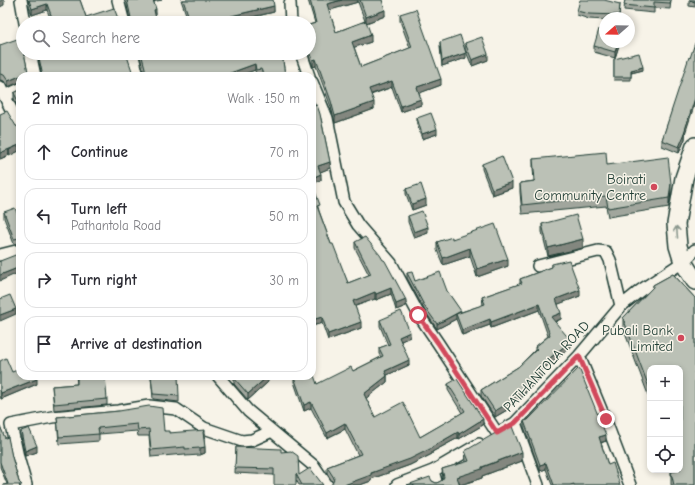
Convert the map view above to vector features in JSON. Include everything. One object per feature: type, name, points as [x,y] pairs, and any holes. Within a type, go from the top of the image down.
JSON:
[{"type":"main road","points":[[695,146],[684,178],[676,224],[678,246],[689,256],[695,281]]},
{"type":"street","points":[[21,0],[24,16]]},
{"type":"street","points":[[118,0],[122,16]]},
{"type":"street","points":[[290,3],[291,16]]},
{"type":"street","points":[[32,60],[34,72]]},
{"type":"street","points":[[134,60],[137,72]]},
{"type":"street","points":[[303,60],[308,72]]},
{"type":"street","points":[[16,89],[2,91],[16,119]]},
{"type":"street","points":[[316,92],[327,118],[344,202],[358,225],[391,263],[418,315],[497,433]]},
{"type":"street","points":[[0,255],[16,251]]},
{"type":"street","points":[[538,266],[598,251],[606,252],[610,260],[621,306]]},
{"type":"street","name":"PATHANTOLA ROAD","points":[[397,485],[433,471],[515,423],[579,356],[621,306],[689,256]]},
{"type":"street","points":[[579,356],[606,419],[630,485]]},
{"type":"street","points":[[221,380],[248,411],[314,466],[327,485]]},
{"type":"street","points":[[26,485],[11,425],[52,417],[118,411],[149,406],[176,409],[204,428],[242,441],[252,440],[272,431]]},
{"type":"street","points":[[515,423],[538,485]]},
{"type":"street","points":[[433,471],[437,485]]},
{"type":"building","points":[[29,0],[80,0],[86,16],[51,16],[47,4],[32,9]]},
{"type":"building","points":[[127,0],[153,0],[156,9],[154,10],[155,16],[131,16]]},
{"type":"building","points":[[183,0],[273,0],[274,6],[231,16],[189,16]]},
{"type":"building","points":[[310,0],[342,0],[327,4],[336,32],[366,21],[371,35],[352,42],[361,67],[412,47],[400,14],[416,9],[441,79],[417,87],[421,99],[401,106],[392,81],[369,89],[374,102],[335,116],[316,59],[316,16],[314,16]]},
{"type":"building","points":[[360,0],[382,0],[385,10],[366,17]]},
{"type":"building","points":[[580,0],[604,0],[620,4],[619,12],[599,12],[599,14],[577,11]]},
{"type":"building","points":[[625,0],[671,0],[670,3],[654,2],[654,8],[624,5]]},
{"type":"building","points":[[114,8],[117,16],[89,16]]},
{"type":"building","points":[[599,29],[599,47],[594,46]]},
{"type":"building","points":[[460,35],[466,53],[442,61],[440,42]]},
{"type":"building","points":[[482,37],[488,54],[472,60],[465,43]]},
{"type":"building","points":[[16,39],[16,60],[25,60],[28,72],[16,72],[16,78],[8,81],[4,75],[0,74],[0,45]]},
{"type":"building","points":[[695,43],[695,98],[685,133],[679,147],[662,140]]},
{"type":"building","points":[[601,48],[616,48],[615,52]]},
{"type":"building","points":[[639,53],[643,67],[631,70],[631,77],[614,77],[614,59]]},
{"type":"building","points":[[39,60],[128,60],[132,72],[42,72]]},
{"type":"building","points":[[143,60],[283,60],[284,72],[262,72],[261,69],[256,70],[255,64],[233,72],[145,72]]},
{"type":"building","points":[[316,105],[320,114],[330,162],[318,166],[321,174],[316,176]]},
{"type":"building","points":[[7,111],[16,126],[16,146],[0,153],[0,114]]},
{"type":"building","points":[[431,113],[437,129],[422,134],[417,118]]},
{"type":"building","points":[[606,152],[607,165],[668,157],[671,183],[669,198],[608,208],[606,196],[522,205],[520,183],[535,181],[533,159]]},
{"type":"building","points":[[502,156],[512,182],[492,189],[482,164]]},
{"type":"building","points":[[421,184],[426,199],[412,204],[406,189]]},
{"type":"building","points":[[316,194],[320,205],[317,206],[331,244],[333,244],[348,283],[371,274],[355,242],[365,237],[385,261],[406,300],[396,304],[391,288],[376,294],[375,292],[353,301],[361,322],[328,334],[322,317],[316,319]]},
{"type":"building","points":[[15,208],[16,239],[14,239],[4,212]]},
{"type":"building","points":[[422,211],[428,227],[414,232],[408,216]]},
{"type":"building","points":[[576,215],[583,239],[548,248],[542,224]]},
{"type":"building","points":[[495,224],[508,259],[477,269],[470,248],[443,258],[437,242],[452,237],[452,239]]},
{"type":"building","points":[[16,255],[16,269],[0,275],[0,261]]},
{"type":"building","points":[[569,260],[580,290],[556,299],[561,313],[551,317],[571,341],[540,366],[542,370],[524,388],[525,390],[495,411],[481,390],[518,367],[537,349],[535,347],[550,335],[539,304],[491,322],[490,319],[462,330],[456,314],[485,304],[482,297],[522,283],[520,279],[552,267],[552,264]]},
{"type":"building","points":[[412,272],[415,281],[440,272],[447,291],[461,311],[437,324],[425,307],[407,273]]},
{"type":"building","points":[[673,274],[695,298],[695,485],[674,485],[671,473],[683,473],[683,365],[647,365],[647,382],[623,318],[653,287],[653,285]]},
{"type":"building","points":[[10,295],[16,309],[0,315],[0,299]]},
{"type":"building","points":[[401,311],[410,332],[399,337],[409,360],[385,371],[387,376],[364,394],[375,417],[403,402],[420,437],[465,411],[448,384],[457,379],[483,419],[459,434],[458,432],[410,459],[371,473],[371,475],[344,485],[331,485],[334,478],[327,467],[361,454],[345,423],[327,433],[311,402],[304,405],[295,380],[316,380],[317,384],[351,367],[353,371],[383,356],[379,348],[390,344],[380,320]]},
{"type":"building","points":[[6,358],[12,372],[16,370],[16,380],[34,380],[1,393],[0,361]]},
{"type":"building","points":[[579,368],[606,435],[599,437],[608,465],[613,463],[620,485],[554,485],[546,463],[540,465],[524,421],[528,420]]},
{"type":"building","points":[[77,380],[105,380],[107,399],[54,404],[52,386],[77,384]]},
{"type":"building","points":[[151,380],[178,380],[179,396],[153,394]]},
{"type":"building","points":[[236,380],[264,380],[248,394]]},
{"type":"building","points":[[149,406],[162,408],[164,431],[169,431],[169,433],[205,430],[203,432],[205,447],[151,450],[149,429],[138,430],[137,424],[98,428],[99,434],[59,437],[57,417],[119,411]]},
{"type":"building","points":[[511,424],[522,452],[482,467],[482,469],[457,477],[460,485],[407,485],[430,477],[432,481],[436,483],[439,482],[444,477],[442,469],[469,461],[465,451]]},
{"type":"building","points":[[0,426],[5,438],[8,437],[19,482],[22,485],[3,485],[8,484],[0,462]]},
{"type":"building","points":[[29,428],[37,446],[25,451],[21,431]]},
{"type":"building","points":[[236,447],[281,449],[281,452],[291,451],[298,456],[299,475],[310,468],[323,485],[302,485],[296,474],[296,485],[274,485],[274,469],[235,468]]},
{"type":"place","name":"Boirati Community Centre","points":[[654,187]]},
{"type":"place","name":"Pubali Bank Limited","points":[[681,338]]},
{"type":"route","points":[[418,315],[497,433],[515,423],[579,356],[606,419]]}]
